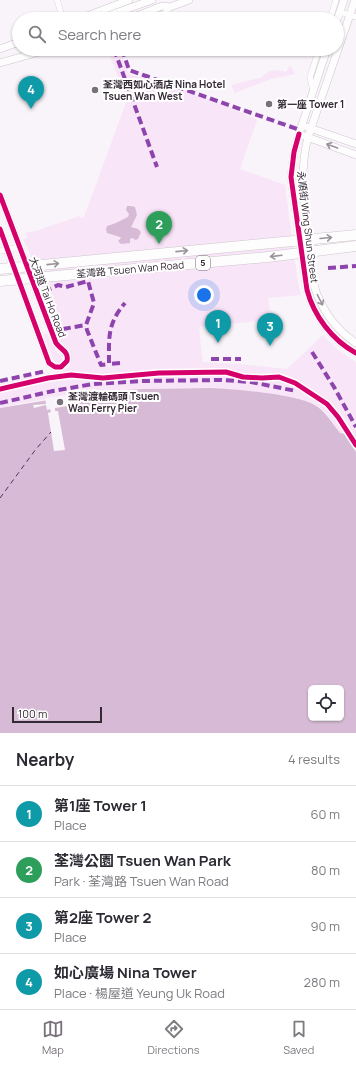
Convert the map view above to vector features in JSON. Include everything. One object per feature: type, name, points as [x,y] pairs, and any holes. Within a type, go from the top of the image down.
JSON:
[{"type":"highway","name":"荃灣路 Tsuen Wan Road","points":[[0,269],[356,235]]},
{"type":"highway","name":"荃灣路 Tsuen Wan Road","points":[[0,281],[268,257],[356,246]]},
{"type":"street","points":[[57,0],[61,12]]},
{"type":"street","points":[[97,12],[129,0]]},
{"type":"street","points":[[119,12],[152,0]]},
{"type":"street","points":[[147,12],[162,6],[170,7],[189,0]]},
{"type":"street","points":[[332,12],[336,0]]},
{"type":"street","points":[[340,12],[344,0]]},
{"type":"street","name":"永順街 Wing Shun Street","points":[[344,40],[353,16],[355,0]]},
{"type":"street","points":[[166,12],[170,7]]},
{"type":"street","points":[[0,49],[12,45]]},
{"type":"street","points":[[0,63],[25,56]]},
{"type":"street","points":[[313,91],[310,77],[317,56]]},
{"type":"street","name":"永順街 Wing Shun Street","points":[[325,56],[299,134],[294,152],[291,177],[307,290],[313,305],[326,328],[340,342],[356,353]]},
{"type":"street","name":"永順街 Wing Shun Street","points":[[338,56],[308,137],[304,153],[302,176],[315,289],[321,304],[336,327],[356,343]]},
{"type":"street","points":[[302,125],[356,144]]},
{"type":"street","points":[[299,134],[356,155]]},
{"type":"street","name":"大河道 Tai Ho Road","points":[[0,195],[56,343],[67,354],[67,361],[62,366],[54,367],[49,362],[0,229]]},
{"type":"street","points":[[0,251],[19,248]]},
{"type":"shaded area","points":[[110,56],[122,56],[129,74],[138,77],[142,76],[216,101],[257,120],[240,169],[285,185],[298,283],[301,295],[268,298],[270,310],[279,314],[280,319],[199,327],[203,357],[202,362],[287,369],[323,335],[338,350],[356,362],[356,452],[346,434],[340,433],[326,414],[316,405],[297,398],[263,393],[238,390],[188,388],[138,389],[63,397],[0,408],[0,384],[41,374],[64,371],[69,367],[71,354],[68,349],[58,341],[53,322],[55,321],[23,239],[28,237],[25,233],[36,231],[79,216],[81,218],[84,217],[127,100]]},
{"type":"shaded area","points":[[290,65],[295,74],[271,79],[235,93],[231,85],[261,78],[272,70],[286,72]]},
{"type":"shaded area","points":[[127,206],[135,207],[137,215],[131,227],[138,229],[141,232],[138,239],[135,240],[133,238],[130,239],[130,243],[121,244],[118,241],[121,238],[120,237],[107,233],[106,229],[107,226],[128,217],[129,214],[126,210]]},
{"type":"shaded area","points":[[47,333],[57,352],[62,355],[63,360],[60,363],[56,363],[54,361],[43,334]]},
{"type":"shaded area","points":[[211,388],[267,393],[310,402],[318,407],[327,416],[340,433],[346,434],[356,452],[356,733],[0,733],[0,408],[97,392],[142,389]]},
{"type":"pier","points":[[72,394],[73,399],[86,396],[87,399],[74,400],[74,405],[55,408],[55,411],[58,411],[65,450],[54,451],[48,413],[51,412],[50,409],[47,410],[46,405],[34,408],[33,405],[46,404],[45,398]]},
{"type":"ferry route","points":[[0,498],[36,449],[51,432]]},
{"type":"marked path","points":[[117,56],[157,167]]},
{"type":"marked path","points":[[124,56],[129,70],[300,130]]},
{"type":"marked path","points":[[328,268],[356,266]]},
{"type":"marked path","points":[[44,292],[58,285],[66,287],[88,281],[94,303],[86,325],[87,330],[101,365],[109,364]]},
{"type":"marked path","points":[[120,363],[109,364],[109,339],[115,318],[125,303]]},
{"type":"marked path","points":[[51,331],[86,325]]},
{"type":"marked path","points":[[312,352],[334,387],[356,427]]},
{"type":"marked path","points":[[211,359],[241,359]]},
{"type":"marked path","points":[[0,381],[46,371]]},
{"type":"marked path","points":[[0,403],[93,384],[141,381],[221,380],[251,382],[296,391]]},
{"type":"cycle path","points":[[299,134],[294,152],[291,177],[307,290],[314,309],[325,326],[347,348],[356,353]]},
{"type":"cycle path","points":[[0,195],[56,343],[67,355],[67,361],[61,367],[55,367],[49,363],[0,229]]},
{"type":"cycle path","points":[[0,389],[48,378],[71,375],[103,378],[159,373],[226,372],[243,377],[279,377],[295,383],[327,404],[338,417],[356,445]]},
{"type":"place","name":"荃灣西如心酒店 Nina Hotel Tsuen Wan West","points":[[95,90]]},
{"type":"place","name":"第一座 Tower 1","points":[[269,104]]},
{"type":"place","name":"如心廣場 Nina Tower","points":[[31,109]]},
{"type":"place","name":"荃灣公園 Tsuen Wan Park","points":[[159,244]]},
{"type":"place","name":"第1座 Tower 1","points":[[218,343]]},
{"type":"place","name":"第2座 Tower 2","points":[[270,346]]},
{"type":"place","name":"荃灣渡輪碼頭 Tsuen Wan Ferry Pier","points":[[60,402]]}]
